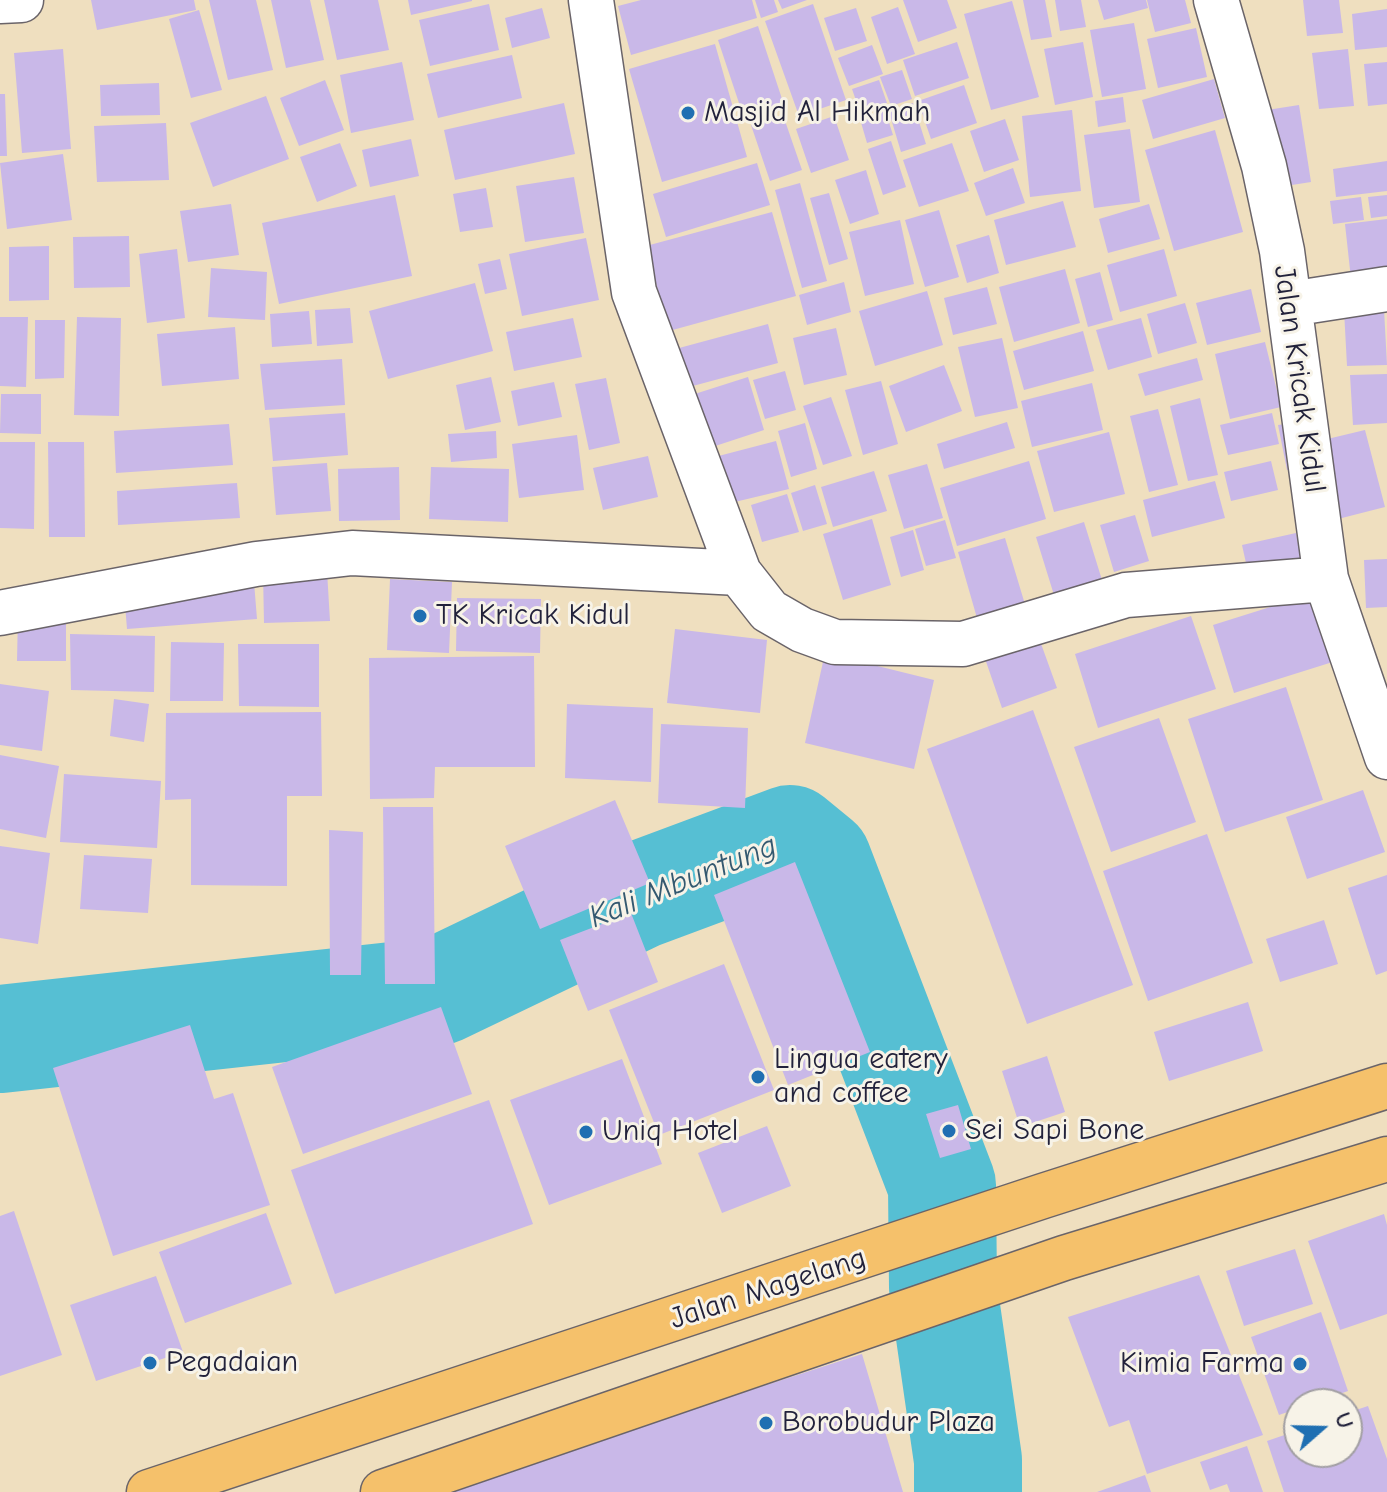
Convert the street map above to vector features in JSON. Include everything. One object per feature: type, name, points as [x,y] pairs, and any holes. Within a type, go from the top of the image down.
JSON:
[{"type":"main road","name":"Jalan Magelang","points":[[149,1492],[1043,1196],[1387,1086]]},
{"type":"main road","points":[[383,1492],[1064,1258],[1387,1159]]},
{"type":"street","points":[[0,1],[21,0]]},
{"type":"street","points":[[591,0],[634,292],[739,573],[769,611],[802,630],[835,642],[963,644],[1126,595],[1326,579]]},
{"type":"street","name":"Jalan Kricak Kidul","points":[[1216,0],[1264,166],[1290,304],[1326,579],[1387,757]]},
{"type":"street","points":[[1290,304],[1387,289]]},
{"type":"street","points":[[0,613],[256,564],[352,553],[739,573]]},
{"type":"building","points":[[91,0],[194,0],[196,10],[97,30]]},
{"type":"building","points":[[209,0],[256,0],[273,70],[228,80]]},
{"type":"building","points":[[271,0],[310,0],[324,60],[286,68]]},
{"type":"building","points":[[324,0],[378,0],[389,50],[337,60]]},
{"type":"building","points":[[408,0],[472,0],[472,1],[411,15]]},
{"type":"building","points":[[641,0],[752,0],[757,18],[631,55],[618,6]]},
{"type":"building","points":[[755,0],[774,0],[778,12],[761,18]]},
{"type":"building","points":[[778,0],[807,0],[782,9]]},
{"type":"building","points":[[903,0],[947,0],[957,28],[918,42]]},
{"type":"building","points":[[1023,0],[1045,0],[1052,37],[1031,40]]},
{"type":"building","points":[[1055,0],[1081,0],[1086,27],[1060,31]]},
{"type":"building","points":[[1098,0],[1146,0],[1148,8],[1104,20]]},
{"type":"building","points":[[1147,0],[1185,0],[1191,23],[1155,32]]},
{"type":"building","points":[[1303,0],[1339,0],[1343,33],[1307,36]]},
{"type":"building","points":[[1012,1],[1039,97],[991,110],[964,14]]},
{"type":"building","points":[[489,4],[499,50],[430,66],[419,20]]},
{"type":"building","points":[[813,4],[846,100],[799,116],[765,21]]},
{"type":"building","points":[[898,7],[915,54],[887,64],[871,17]]},
{"type":"building","points":[[542,8],[550,38],[512,48],[505,18]]},
{"type":"building","points":[[856,8],[867,41],[835,51],[824,18]]},
{"type":"building","points":[[1387,9],[1387,47],[1355,50],[1352,14]]},
{"type":"building","points":[[199,10],[222,90],[191,98],[169,19]]},
{"type":"building","points":[[1134,23],[1146,89],[1102,97],[1090,30]]},
{"type":"building","points":[[758,26],[784,105],[744,118],[718,40]]},
{"type":"building","points":[[1196,28],[1207,77],[1158,88],[1147,39]]},
{"type":"building","points":[[957,42],[969,78],[915,96],[903,60]]},
{"type":"building","points":[[1083,42],[1093,97],[1055,105],[1044,49]]},
{"type":"building","name":"Masjid Al Hikmah","points":[[715,44],[747,157],[662,182],[629,69]]},
{"type":"building","points":[[872,45],[883,74],[849,86],[838,58]]},
{"type":"building","points":[[63,49],[71,149],[22,153],[14,53]]},
{"type":"building","points":[[1348,49],[1354,106],[1319,109],[1312,53]]},
{"type":"building","points":[[512,55],[522,98],[438,118],[427,74]]},
{"type":"building","points":[[402,62],[414,120],[351,133],[340,75]]},
{"type":"building","points":[[1387,62],[1387,104],[1368,106],[1364,64]]},
{"type":"building","points":[[902,70],[912,99],[891,106],[880,77]]},
{"type":"building","points":[[1214,79],[1225,118],[1153,139],[1142,100]]},
{"type":"building","points":[[325,80],[344,130],[299,146],[280,98]]},
{"type":"building","points":[[879,80],[887,103],[860,112],[852,89]]},
{"type":"building","points":[[159,83],[160,115],[101,116],[100,85]]},
{"type":"building","points":[[964,85],[977,123],[931,139],[918,101]]},
{"type":"building","points":[[0,94],[5,94],[7,156],[0,156]]},
{"type":"building","points":[[266,96],[289,159],[213,187],[190,123]]},
{"type":"building","points":[[1123,97],[1126,122],[1098,127],[1095,101]]},
{"type":"building","points":[[564,103],[575,154],[455,180],[444,130]]},
{"type":"building","points":[[913,103],[926,144],[901,152],[889,112]]},
{"type":"building","points":[[1299,105],[1311,182],[1279,187],[1267,110]]},
{"type":"building","points":[[885,110],[893,135],[867,143],[860,119]]},
{"type":"building","points":[[1072,110],[1081,191],[1030,197],[1022,116]]},
{"type":"building","points":[[783,115],[802,170],[770,181],[751,125]]},
{"type":"building","points":[[834,116],[849,160],[811,173],[796,129]]},
{"type":"building","points":[[1005,119],[1019,160],[984,172],[970,131]]},
{"type":"building","points":[[166,123],[169,180],[97,182],[94,126]]},
{"type":"building","points":[[1130,129],[1140,202],[1094,208],[1084,135]]},
{"type":"building","points":[[1215,130],[1243,232],[1174,251],[1145,150]]},
{"type":"building","points":[[411,139],[419,176],[370,187],[362,150]]},
{"type":"building","points":[[891,141],[906,187],[883,195],[868,149]]},
{"type":"building","points":[[340,143],[357,186],[317,202],[300,157]]},
{"type":"building","points":[[952,143],[969,191],[919,207],[903,160]]},
{"type":"building","points":[[63,154],[72,220],[7,229],[0,163]]},
{"type":"building","points":[[1387,161],[1387,191],[1336,197],[1333,169]]},
{"type":"building","points":[[757,163],[770,205],[666,237],[653,194]]},
{"type":"building","points":[[1013,168],[1025,203],[986,216],[974,183]]},
{"type":"building","points":[[866,170],[879,214],[850,224],[835,180]]},
{"type":"building","points":[[574,177],[584,233],[525,242],[516,186]]},
{"type":"building","points":[[800,183],[827,281],[802,288],[775,190]]},
{"type":"building","points":[[486,188],[493,227],[460,232],[453,194]]},
{"type":"building","points":[[829,193],[848,259],[829,265],[810,198]]},
{"type":"building","points":[[395,195],[412,276],[279,304],[262,223]]},
{"type":"building","points":[[1387,195],[1387,216],[1371,218],[1368,197]]},
{"type":"building","points":[[1361,197],[1364,220],[1333,224],[1330,201]]},
{"type":"building","points":[[1063,201],[1076,247],[1006,265],[994,220]]},
{"type":"building","points":[[231,204],[239,255],[188,262],[180,211]]},
{"type":"building","points":[[1149,204],[1160,239],[1108,253],[1099,219]]},
{"type":"building","points":[[939,210],[959,277],[925,287],[905,220]]},
{"type":"building","points":[[772,212],[796,296],[669,331],[646,246]]},
{"type":"building","points":[[1387,219],[1387,284],[1352,288],[1345,224]]},
{"type":"building","points":[[900,220],[914,284],[865,296],[849,232]]},
{"type":"building","points":[[989,235],[999,273],[967,283],[956,245]]},
{"type":"building","points":[[129,236],[130,287],[74,288],[73,237]]},
{"type":"building","points":[[586,238],[599,300],[522,316],[509,254]]},
{"type":"building","points":[[49,246],[49,300],[9,301],[9,247]]},
{"type":"building","points":[[177,249],[185,318],[147,323],[139,254]]},
{"type":"building","points":[[1164,249],[1177,296],[1120,312],[1107,265]]},
{"type":"building","points":[[500,259],[507,289],[485,294],[478,264]]},
{"type":"building","points":[[211,268],[267,272],[265,320],[208,317]]},
{"type":"building","points":[[1065,269],[1080,323],[1014,342],[999,287]]},
{"type":"building","points":[[1100,272],[1113,320],[1088,327],[1075,279]]},
{"type":"building","points":[[844,282],[851,312],[807,325],[799,295]]},
{"type":"building","points":[[475,283],[493,351],[388,379],[369,311]]},
{"type":"building","points":[[987,287],[997,324],[953,335],[944,298]]},
{"type":"building","points":[[1251,289],[1261,332],[1207,345],[1196,303]]},
{"type":"building","points":[[927,291],[943,345],[875,366],[859,311]]},
{"type":"building","points":[[1185,303],[1197,343],[1158,354],[1147,314]]},
{"type":"building","points":[[350,308],[353,343],[317,346],[315,310]]},
{"type":"building","points":[[1384,309],[1387,365],[1347,366],[1344,310]]},
{"type":"building","points":[[309,311],[312,344],[272,347],[270,314]]},
{"type":"building","points":[[0,317],[28,317],[26,387],[0,386]]},
{"type":"building","points":[[77,317],[121,318],[119,416],[74,415]]},
{"type":"building","points":[[573,318],[582,357],[514,371],[506,332]]},
{"type":"building","points":[[1141,318],[1152,357],[1108,370],[1096,330]]},
{"type":"building","points":[[35,320],[65,320],[64,378],[35,379]]},
{"type":"building","points":[[768,324],[778,363],[678,390],[668,351]]},
{"type":"building","points":[[235,327],[239,379],[162,386],[157,334]]},
{"type":"building","points":[[836,328],[847,375],[804,385],[793,338]]},
{"type":"building","points":[[1083,331],[1094,371],[1024,390],[1013,351]]},
{"type":"building","points":[[1002,338],[1018,408],[975,417],[958,347]]},
{"type":"building","points":[[1265,342],[1281,407],[1230,419],[1215,354]]},
{"type":"building","points":[[1197,358],[1203,380],[1145,396],[1138,374]]},
{"type":"building","points":[[342,359],[345,405],[265,410],[260,364]]},
{"type":"building","points":[[944,365],[962,411],[906,432],[889,386]]},
{"type":"building","points":[[785,371],[796,410],[765,419],[753,380]]},
{"type":"building","points":[[1387,374],[1387,423],[1353,425],[1350,375]]},
{"type":"building","points":[[491,377],[501,422],[465,430],[456,385]]},
{"type":"building","points":[[748,377],[764,430],[697,452],[679,399]]},
{"type":"building","points":[[606,378],[620,443],[589,450],[575,384]]},
{"type":"building","points":[[881,381],[898,444],[863,455],[845,390]]},
{"type":"building","points":[[554,382],[562,417],[518,426],[511,391]]},
{"type":"building","points":[[1092,383],[1103,430],[1032,447],[1021,401]]},
{"type":"building","points":[[1,394],[41,394],[41,434],[0,433]]},
{"type":"building","points":[[831,397],[852,456],[823,465],[803,406]]},
{"type":"building","points":[[1200,398],[1218,475],[1188,481],[1170,406]]},
{"type":"building","points":[[1158,409],[1178,485],[1149,492],[1130,416]]},
{"type":"building","points":[[345,413],[348,455],[273,461],[269,418]]},
{"type":"building","points":[[1272,413],[1279,444],[1228,455],[1220,425]]},
{"type":"building","points":[[1007,422],[1015,448],[944,469],[937,444]]},
{"type":"building","points":[[1300,422],[1308,466],[1287,470],[1278,425]]},
{"type":"building","points":[[805,423],[817,469],[791,477],[778,431]]},
{"type":"building","points":[[229,424],[233,465],[116,473],[114,431]]},
{"type":"building","points":[[1365,430],[1385,507],[1338,519],[1319,441]]},
{"type":"building","points":[[496,431],[497,458],[451,462],[448,434]]},
{"type":"building","points":[[1109,432],[1125,494],[1054,512],[1037,451]]},
{"type":"building","points":[[577,435],[584,490],[519,498],[512,444]]},
{"type":"building","points":[[776,441],[789,489],[718,506],[707,459]]},
{"type":"building","points":[[0,442],[35,442],[34,529],[0,528]]},
{"type":"building","points":[[48,442],[84,442],[85,537],[49,537]]},
{"type":"building","points":[[648,456],[658,497],[603,510],[593,468]]},
{"type":"building","points":[[1029,461],[1046,519],[957,546],[940,488]]},
{"type":"building","points":[[1271,461],[1278,490],[1231,501],[1224,472]]},
{"type":"building","points":[[327,463],[331,511],[276,515],[272,467]]},
{"type":"building","points":[[927,464],[943,518],[904,529],[888,475]]},
{"type":"building","points":[[399,467],[400,520],[339,521],[338,469]]},
{"type":"building","points":[[431,467],[509,469],[508,522],[429,519]]},
{"type":"building","points":[[874,471],[887,511],[833,527],[821,487]]},
{"type":"building","points":[[1215,481],[1225,518],[1152,537],[1143,500]]},
{"type":"building","points":[[237,483],[240,518],[118,525],[117,491]]},
{"type":"building","points":[[815,485],[827,524],[803,531],[791,493]]},
{"type":"building","points":[[787,494],[799,532],[762,542],[751,505]]},
{"type":"building","points":[[1135,515],[1149,561],[1114,572],[1100,525]]},
{"type":"building","points":[[872,519],[891,585],[843,600],[823,534]]},
{"type":"building","points":[[945,520],[956,558],[926,566],[915,529]]},
{"type":"building","points":[[1084,522],[1102,580],[1054,595],[1036,537]]},
{"type":"building","points":[[913,530],[924,570],[901,577],[890,537]]},
{"type":"building","points":[[1296,533],[1301,559],[1248,572],[1242,545]]},
{"type":"building","points":[[1005,538],[1027,611],[979,625],[958,552]]},
{"type":"building","points":[[1387,559],[1387,607],[1366,608],[1364,560]]},
{"type":"building","points":[[327,571],[330,621],[264,623],[263,573]]},
{"type":"building","name":"TK Kricak Kidul","points":[[390,579],[452,582],[449,653],[387,650]]},
{"type":"building","points":[[254,582],[257,619],[127,629],[124,592]]},
{"type":"building","points":[[1318,592],[1339,660],[1234,693],[1213,625]]},
{"type":"building","points":[[457,598],[541,599],[540,653],[456,651]]},
{"type":"building","points":[[18,613],[66,613],[66,661],[17,661]]},
{"type":"building","points":[[1191,616],[1216,689],[1098,728],[1075,654]]},
{"type":"building","points":[[1035,627],[1057,688],[1002,708],[981,647]]},
{"type":"building","points":[[675,629],[767,640],[760,713],[667,703]]},
{"type":"building","points":[[70,634],[155,636],[154,692],[71,690]]},
{"type":"building","points":[[171,642],[224,643],[223,701],[170,701]]},
{"type":"building","points":[[238,644],[319,644],[319,707],[239,706]]},
{"type":"building","points":[[825,653],[934,680],[914,769],[805,743]]},
{"type":"building","points":[[534,656],[535,767],[435,767],[434,798],[370,799],[369,658]]},
{"type":"building","points":[[0,684],[49,691],[42,751],[0,745]]},
{"type":"building","points":[[1286,687],[1323,800],[1225,832],[1188,719]]},
{"type":"building","points":[[114,699],[149,704],[144,742],[110,736]]},
{"type":"building","points":[[567,704],[653,708],[651,782],[565,778]]},
{"type":"building","points":[[1033,710],[1133,985],[1027,1024],[927,749]]},
{"type":"building","points":[[321,712],[322,796],[287,796],[287,886],[191,885],[191,799],[165,800],[166,713]]},
{"type":"building","points":[[1159,718],[1196,822],[1111,852],[1074,747]]},
{"type":"building","points":[[661,724],[748,728],[745,808],[658,803]]},
{"type":"building","points":[[0,755],[59,766],[46,838],[0,829]]},
{"type":"building","points":[[64,774],[161,781],[157,848],[60,842]]},
{"type":"building","points":[[1363,790],[1385,852],[1307,879],[1286,817]]},
{"type":"building","points":[[615,800],[650,883],[540,929],[505,846]]},
{"type":"building","points":[[383,807],[433,807],[435,984],[385,984]]},
{"type":"building","points":[[329,830],[363,832],[361,975],[330,975]]},
{"type":"building","points":[[1207,834],[1253,963],[1148,1001],[1103,871]]},
{"type":"building","points":[[0,846],[50,853],[38,944],[0,938]]},
{"type":"building","points":[[84,855],[152,859],[148,913],[80,909]]},
{"type":"building","points":[[795,862],[870,1052],[788,1085],[714,895]]},
{"type":"building","points":[[1387,875],[1387,971],[1376,975],[1348,888]]},
{"type":"building","points":[[631,913],[658,982],[588,1011],[560,940]]},
{"type":"building","points":[[1324,920],[1338,964],[1280,982],[1266,939]]},
{"type":"building","points":[[724,964],[774,1090],[659,1135],[609,1010]]},
{"type":"building","points":[[1248,1002],[1263,1051],[1169,1081],[1154,1032]]},
{"type":"building","points":[[441,1007],[472,1094],[303,1154],[272,1067]]},
{"type":"building","points":[[190,1025],[214,1099],[233,1093],[270,1205],[113,1256],[53,1068]]},
{"type":"building","points":[[1047,1056],[1065,1112],[1020,1127],[1002,1071]]},
{"type":"building","name":"Uniq Hotel","points":[[622,1059],[662,1164],[549,1205],[510,1100]]},
{"type":"building","points":[[489,1100],[533,1224],[335,1294],[291,1170]]},
{"type":"building","name":"Sei Sapi Bone","points":[[958,1105],[971,1149],[940,1158],[926,1114]]},
{"type":"building","points":[[767,1126],[791,1186],[722,1213],[698,1153]]},
{"type":"building","points":[[14,1211],[62,1355],[0,1376],[0,1216]]},
{"type":"building","points":[[266,1213],[292,1284],[185,1323],[159,1252]]},
{"type":"building","points":[[1384,1214],[1387,1225],[1387,1314],[1340,1330],[1308,1241]]},
{"type":"building","points":[[1295,1249],[1313,1304],[1244,1326],[1226,1271]]},
{"type":"building","points":[[1199,1275],[1263,1435],[1147,1474],[1129,1420],[1109,1427],[1068,1317]]},
{"type":"building","points":[[156,1276],[183,1352],[96,1381],[70,1305]]},
{"type":"building","name":"Kimia Farma","points":[[1321,1312],[1347,1388],[1283,1388],[1283,1414],[1279,1415],[1251,1337]]},
{"type":"building","name":"Borobudur Plaza","points":[[862,1354],[903,1492],[439,1491]]},
{"type":"building","points":[[1368,1406],[1387,1459],[1387,1492],[1284,1492],[1267,1441],[1283,1436],[1283,1468],[1363,1468],[1363,1408]]},
{"type":"building","points":[[1247,1446],[1263,1492],[1230,1492],[1227,1484],[1210,1490],[1200,1462]]},
{"type":"building","points":[[1145,1475],[1151,1492],[1097,1492]]},
{"type":"waterway","name":"Kali Mbuntung","points":[[0,1039],[439,991],[637,896],[790,839],[818,862],[942,1185],[943,1287],[968,1460],[968,1492]]},
{"type":"place","name":"Masjid Al Hikmah","points":[[688,113]]},
{"type":"place","name":"TK Kricak Kidul","points":[[420,616]]},
{"type":"place","name":"Lingua eatery and coffee","points":[[758,1077]]},
{"type":"place","name":"Sei Sapi Bone","points":[[949,1131]]},
{"type":"place","name":"Uniq Hotel","points":[[586,1132]]},
{"type":"place","name":"Pegadaian","points":[[150,1363]]},
{"type":"place","name":"Kimia Farma","points":[[1300,1364]]},
{"type":"place","name":"Borobudur Plaza","points":[[766,1423]]}]
